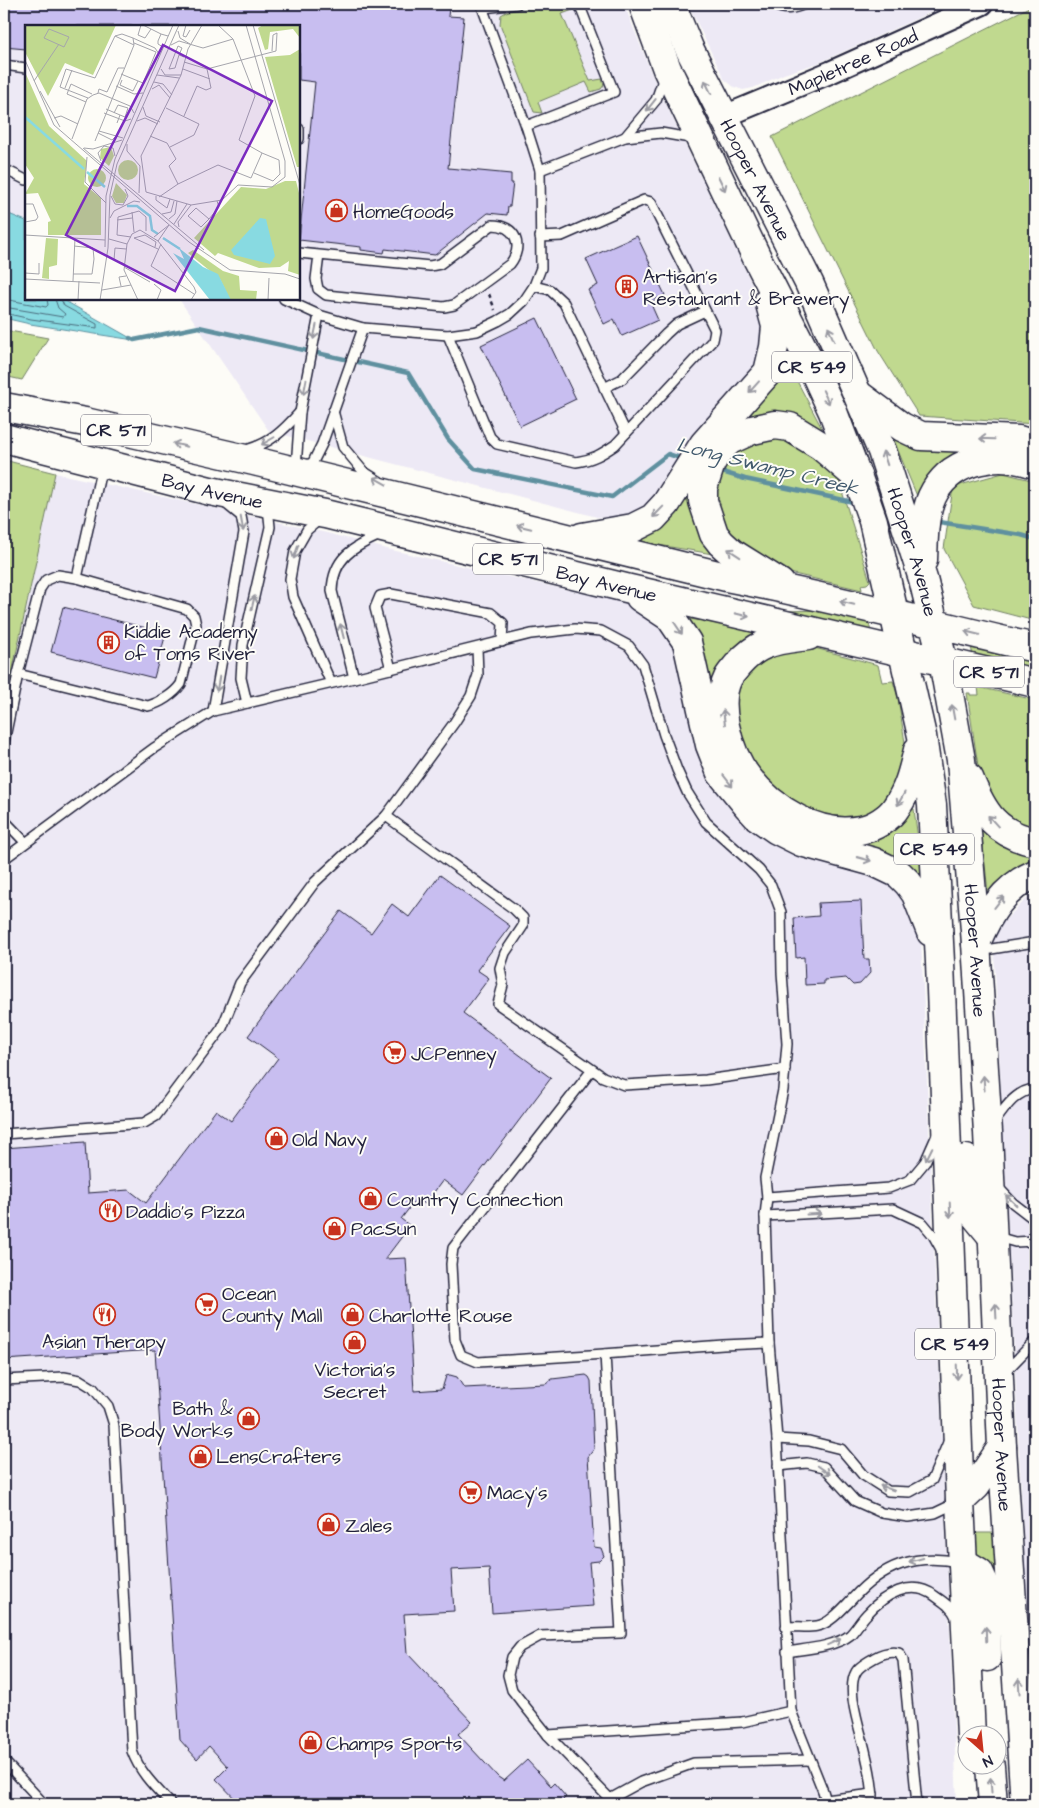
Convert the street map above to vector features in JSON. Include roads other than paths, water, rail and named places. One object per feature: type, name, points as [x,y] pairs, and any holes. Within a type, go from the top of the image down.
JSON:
[{"type":"main road","name":"Hooper Avenue","points":[[643,4],[668,69],[701,140],[833,412],[860,482],[873,521],[922,736],[932,805],[940,962],[960,1501],[971,1726]]},
{"type":"main road","name":"Hooper Avenue","points":[[670,4],[723,117],[809,283],[882,451],[915,517],[923,579],[943,661],[962,760],[988,1132],[1002,1447],[1025,1721],[1028,1800]]},
{"type":"main road","points":[[758,260],[776,326],[771,363],[768,372],[704,444],[700,467],[703,501],[714,534],[722,544],[732,553],[754,564],[790,589]]},
{"type":"main road","points":[[858,394],[902,427],[921,436],[1019,440],[1035,445]]},
{"type":"main road","name":"Bay Avenue","points":[[4,407],[86,422],[227,456],[261,482],[325,514],[626,588],[1035,682]]},
{"type":"main road","points":[[572,538],[632,528],[652,518],[700,467],[730,440],[752,430],[775,425],[790,427],[820,446],[860,482]]},
{"type":"main road","points":[[4,433],[53,434],[261,482],[284,480],[296,472]]},
{"type":"main road","name":"Bay Avenue","points":[[4,438],[210,490],[261,482]]},
{"type":"main road","points":[[915,517],[944,478],[962,466],[978,460],[1001,457],[1035,464]]},
{"type":"main road","points":[[296,472],[297,492],[325,514],[344,507],[362,507],[661,577],[734,588],[790,589]]},
{"type":"main road","name":"Bay Avenue","points":[[296,472],[726,577],[790,589],[934,624],[1027,643]]},
{"type":"main road","points":[[626,588],[670,617],[687,642],[710,745],[721,773],[747,805],[757,816],[777,830],[801,842],[874,862],[899,874],[916,894],[924,911],[940,962]]},
{"type":"main road","points":[[826,635],[788,638],[763,645],[742,659],[728,678],[723,695],[723,716],[727,735],[733,753],[747,777],[760,791],[777,806],[794,816],[830,831],[848,832],[867,829],[884,820],[896,808],[910,784],[922,736]]},
{"type":"main road","points":[[962,760],[978,800],[987,814],[1001,829],[1019,839],[1035,842]]},
{"type":"main road","points":[[976,947],[987,917],[1003,896],[1021,880],[1035,874]]},
{"type":"main road","points":[[943,1025],[960,1050],[969,1198],[973,1213],[992,1236]]},
{"type":"main road","points":[[960,1501],[976,1486],[1002,1447]]},
{"type":"main road","points":[[964,1563],[979,1572],[986,1587],[989,1726]]},
{"type":"main road","points":[[973,1776],[974,1804]]},
{"type":"main road","points":[[991,1776],[993,1804]]},
{"type":"street","name":"Mapletree Road","points":[[723,117],[831,72],[958,9],[982,4]]},
{"type":"lane","points":[[286,300],[319,314],[362,328],[448,336],[477,332],[510,314],[524,301],[534,286],[541,268],[540,170],[482,6],[517,4]]},
{"type":"lane","points":[[526,126],[614,92],[579,4]]},
{"type":"lane","points":[[772,4],[782,9],[794,9],[805,4]]},
{"type":"lane","points":[[4,65],[25,68]]},
{"type":"lane","points":[[626,137],[656,100],[668,69]]},
{"type":"lane","points":[[540,170],[626,137],[661,133],[701,140]]},
{"type":"lane","points":[[4,169],[25,180]]},
{"type":"lane","points":[[448,336],[490,437],[497,444],[576,462],[587,461],[615,445],[713,340],[715,330],[651,202],[644,200],[562,236],[540,237]]},
{"type":"lane","points":[[300,254],[430,266],[440,264],[492,225],[502,225],[513,232],[517,243],[516,256],[510,264],[454,305],[444,307],[326,295],[318,289],[316,279],[319,256]]},
{"type":"lane","points":[[534,286],[550,290],[564,303],[626,433]]},
{"type":"lane","points":[[604,388],[622,379],[677,324],[705,311]]},
{"type":"lane","points":[[296,472],[300,412],[319,314]]},
{"type":"lane","points":[[296,472],[313,462],[322,444],[362,328]]},
{"type":"lane","points":[[333,411],[343,447],[363,471],[380,482],[424,503]]},
{"type":"lane","points":[[227,456],[258,447],[278,435],[300,412]]},
{"type":"lane","points":[[77,578],[102,463]]},
{"type":"lane","points":[[247,703],[241,678],[244,645],[270,527],[261,482]]},
{"type":"lane","points":[[210,490],[241,516],[244,532],[213,711]]},
{"type":"lane","points":[[325,514],[307,530],[295,551],[290,579],[293,597],[331,683]]},
{"type":"lane","points":[[354,678],[332,591],[332,581],[337,567],[344,556],[360,544],[391,530]]},
{"type":"lane","points":[[4,742],[18,674],[40,589],[46,580],[58,575],[77,578],[186,609],[194,616],[196,625],[181,684],[178,690],[156,704],[148,706],[18,674]]},
{"type":"lane","points":[[391,669],[375,608],[380,596],[392,594],[491,613],[503,623],[502,642]]},
{"type":"lane","points":[[4,859],[154,748],[213,711],[531,634],[575,629],[601,631],[629,646],[643,665],[664,735],[687,792],[706,822],[759,870],[771,885],[781,912],[782,972],[787,1044],[783,1090],[764,1178],[770,1343],[791,1711],[826,1802],[873,1794]]},
{"type":"lane","points":[[4,1134],[144,1123],[156,1116],[222,1028],[240,983],[315,882],[386,816],[454,723],[470,696],[478,675],[477,648]]},
{"type":"lane","points":[[386,816],[514,909],[523,918],[523,926],[505,953],[500,968],[503,985],[498,1004],[603,1077],[624,1085],[706,1080],[785,1069]]},
{"type":"lane","points":[[4,820],[25,842]]},
{"type":"lane","points":[[976,947],[1035,942]]},
{"type":"lane","points":[[592,1070],[453,1248],[451,1264],[455,1340],[461,1355],[478,1362],[723,1344],[770,1343]]},
{"type":"lane","points":[[988,1132],[1010,1101],[1029,1089],[1035,1089]]},
{"type":"lane","points":[[766,1197],[889,1188],[910,1180],[925,1162],[946,1109]]},
{"type":"lane","points":[[989,1178],[1013,1203],[1035,1220]]},
{"type":"lane","points":[[765,1216],[893,1210],[923,1223],[933,1235],[952,1271]]},
{"type":"lane","points":[[992,1236],[1015,1242],[1035,1241]]},
{"type":"lane","points":[[1000,1378],[1035,1341]]},
{"type":"lane","points":[[605,1354],[621,1633],[540,1636],[520,1646],[512,1657],[508,1675],[512,1690],[548,1735],[607,1801],[641,1782],[694,1763],[809,1760]]},
{"type":"lane","points":[[4,1380],[64,1378],[80,1380],[93,1388],[108,1406],[114,1425],[132,1751],[137,1764],[146,1778],[171,1804]]},
{"type":"lane","points":[[776,1439],[809,1441],[841,1449],[862,1475],[888,1491],[910,1492],[932,1480],[958,1417]]},
{"type":"lane","points":[[778,1466],[807,1463],[824,1468],[855,1501],[882,1513],[908,1517],[936,1513],[960,1501]]},
{"type":"lane","points":[[786,1626],[818,1626],[840,1613],[869,1582],[889,1568],[926,1558],[942,1558],[964,1563]]},
{"type":"lane","points":[[787,1652],[824,1646],[849,1635],[868,1612],[886,1596],[902,1589],[916,1588],[928,1591],[953,1610],[968,1646]]},
{"type":"lane","points":[[873,1804],[866,1756],[853,1700],[853,1683],[856,1672],[862,1665],[876,1656],[895,1652],[903,1660],[916,1804]]},
{"type":"lane","points":[[548,1735],[742,1722],[791,1711]]},
{"type":"lane","points":[[4,1761],[44,1804]]},
{"type":"water","points":[[4,212],[25,221],[25,300],[66,300],[134,340],[30,324],[4,318]]},
{"type":"waterway","name":"Long Swamp Creek","points":[[130,338],[134,340],[199,327],[408,373],[448,439],[475,469],[612,497],[668,454],[683,459]]},
{"type":"waterway","name":"Long Swamp Creek","points":[[719,471],[745,479],[858,503]]},
{"type":"waterway","name":"Long Swamp Creek","points":[[933,521],[1021,535],[1035,539]]},
{"type":"place","name":"HomeGoods","points":[[337,211]]},
{"type":"place","name":"Artisan's Restaurant & Brewery","points":[[627,287]]},
{"type":"place","name":"Kiddie Academy of Toms River","points":[[108,642]]},
{"type":"place","name":"JCPenney","points":[[395,1053]]},
{"type":"place","name":"Old Navy","points":[[276,1139]]},
{"type":"place","name":"Country Connection","points":[[371,1199]]},
{"type":"place","name":"Daddio's Pizza","points":[[110,1211]]},
{"type":"place","name":"PacSun","points":[[335,1228]]},
{"type":"place","name":"Ocean County Mall","points":[[206,1304]]},
{"type":"place","name":"Asian Therapy","points":[[104,1315]]},
{"type":"place","name":"Charlotte Rouse","points":[[353,1315]]},
{"type":"place","name":"Victoria's Secret","points":[[355,1343]]},
{"type":"place","name":"Bath & Body Works","points":[[249,1419]]},
{"type":"place","name":"LensCrafters","points":[[200,1456]]},
{"type":"place","name":"Macy's","points":[[471,1492]]},
{"type":"place","name":"Zales","points":[[329,1525]]},
{"type":"place","name":"Champs Sports","points":[[310,1743]]}]
